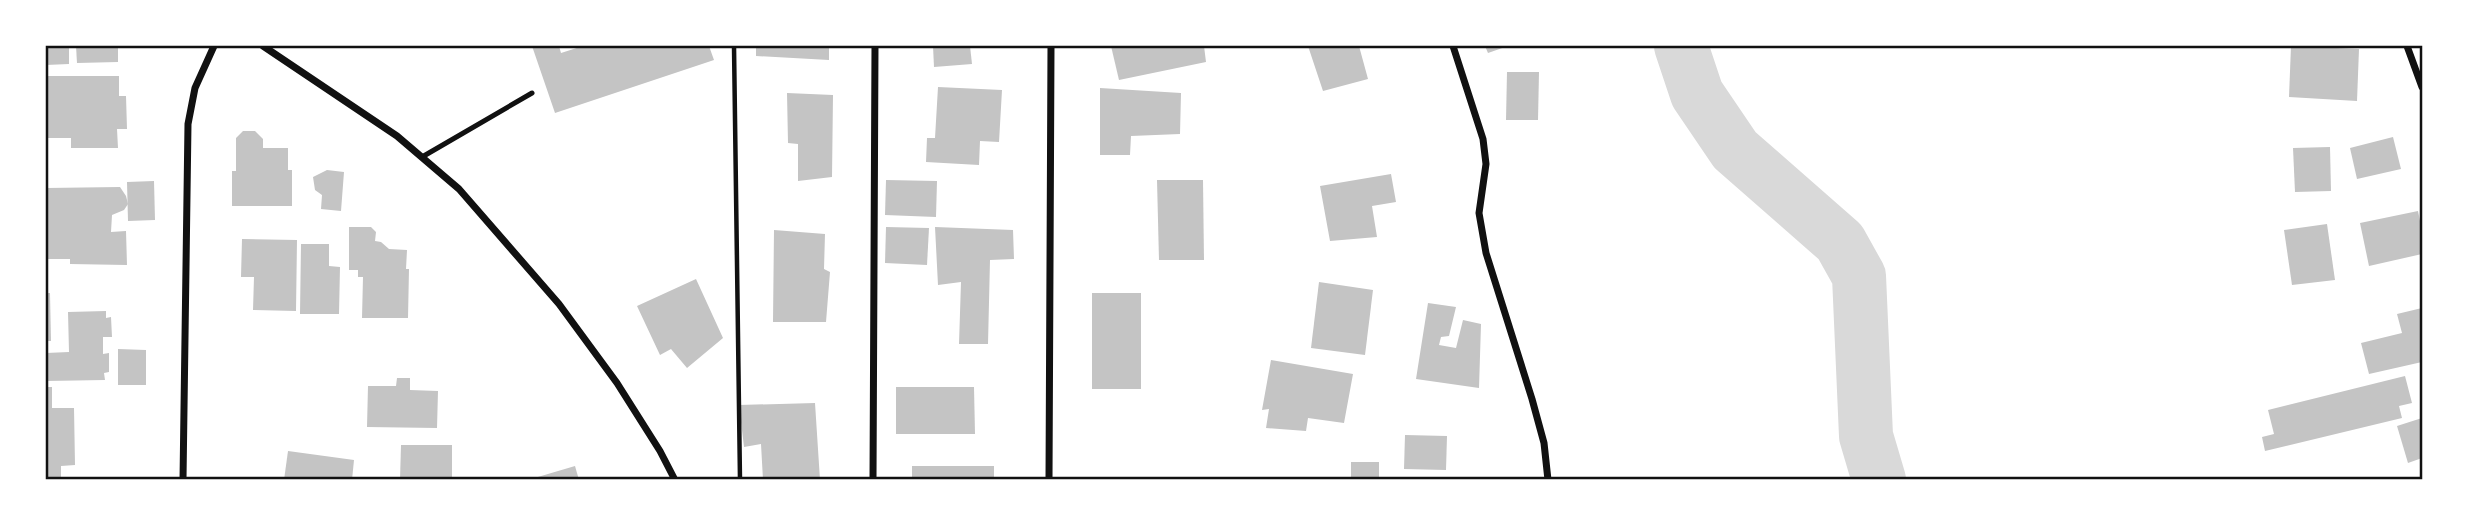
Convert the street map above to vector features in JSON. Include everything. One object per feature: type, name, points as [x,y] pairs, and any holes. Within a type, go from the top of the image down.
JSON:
[{"type":"street","points":[[183,480],[188,124],[195,88],[214,46]]},
{"type":"street","points":[[263,46],[397,136],[459,189],[559,304],[617,383],[675,480]]},
{"type":"street","points":[[873,480],[875,46]]},
{"type":"street","points":[[1049,480],[1051,46]]},
{"type":"street","points":[[1453,46],[1485,151],[1486,164],[1479,213],[1483,241],[1544,443],[1548,480]]},
{"type":"street","points":[[2407,46],[2423,87]]},
{"type":"lane","points":[[422,157],[531,93]]},
{"type":"path","points":[[734,46],[740,480]]},
{"type":"building","points":[[46,46],[69,46],[69,64],[46,65]]},
{"type":"building","points":[[76,46],[118,46],[118,62],[77,63]]},
{"type":"building","points":[[532,46],[559,46],[561,53],[583,46],[709,46],[714,60],[555,113]]},
{"type":"building","points":[[756,46],[829,46],[829,60],[756,56]]},
{"type":"building","points":[[933,46],[970,46],[972,64],[934,67]]},
{"type":"building","points":[[1111,46],[1204,46],[1206,62],[1119,80]]},
{"type":"building","points":[[1308,46],[1359,46],[1368,79],[1323,91]]},
{"type":"building","points":[[1485,46],[1508,46],[1488,53]]},
{"type":"building","points":[[2291,46],[2359,49],[2357,101],[2289,97]]},
{"type":"building","points":[[1507,72],[1539,72],[1538,120],[1506,120]]},
{"type":"building","points":[[46,76],[119,76],[119,96],[126,96],[127,129],[117,129],[118,148],[71,148],[71,138],[46,138]]},
{"type":"building","points":[[938,87],[1002,90],[999,142],[980,141],[979,165],[926,162],[927,138],[935,138]]},
{"type":"building","points":[[1100,88],[1181,93],[1180,134],[1131,136],[1130,155],[1100,155]]},
{"type":"building","points":[[787,93],[833,95],[832,177],[798,181],[798,144],[788,143]]},
{"type":"building","points":[[243,131],[255,131],[263,139],[263,148],[288,148],[288,170],[292,170],[292,206],[232,206],[236,138]]},
{"type":"building","points":[[2393,137],[2401,169],[2357,179],[2350,148]]},
{"type":"building","points":[[2330,147],[2331,191],[2295,192],[2293,148]]},
{"type":"building","points":[[327,170],[344,172],[341,211],[321,209],[322,195],[315,190],[313,177]]},
{"type":"building","points":[[1391,174],[1396,202],[1372,206],[1377,237],[1330,241],[1320,186]]},
{"type":"building","points":[[886,180],[937,181],[936,217],[885,215]]},
{"type":"building","points":[[1157,180],[1203,180],[1204,260],[1159,260]]},
{"type":"building","points":[[154,181],[155,220],[128,221],[127,182]]},
{"type":"building","points":[[120,187],[128,204],[124,210],[112,215],[111,232],[126,231],[127,265],[70,264],[70,259],[46,259],[46,188]]},
{"type":"building","points":[[2418,211],[2422,231],[2422,254],[2369,266],[2360,223]]},
{"type":"building","points":[[2327,224],[2335,280],[2292,285],[2284,230]]},
{"type":"building","points":[[349,227],[371,227],[376,232],[375,241],[381,242],[389,249],[407,250],[408,318],[362,318],[363,277],[358,277],[358,270],[349,270]]},
{"type":"building","points":[[886,227],[929,228],[927,265],[885,263]]},
{"type":"building","points":[[935,227],[1013,230],[1014,259],[990,260],[988,344],[959,344],[961,282],[938,285]]},
{"type":"building","points":[[774,230],[825,234],[824,269],[830,272],[826,322],[773,322]]},
{"type":"building","points":[[242,239],[297,240],[296,311],[253,310],[254,277],[241,277]]},
{"type":"building","points":[[301,244],[329,244],[329,266],[340,267],[339,314],[300,314]]},
{"type":"building","points":[[696,279],[723,338],[687,368],[671,349],[660,355],[637,306]]},
{"type":"building","points":[[1319,282],[1373,290],[1365,355],[1311,348]]},
{"type":"building","points":[[46,293],[50,293],[51,341],[46,341]]},
{"type":"building","points":[[1092,293],[1141,293],[1141,389],[1092,389]]},
{"type":"building","points":[[1428,303],[1456,307],[1449,336],[1441,337],[1439,345],[1456,348],[1463,320],[1481,324],[1479,388],[1416,379]]},
{"type":"building","points":[[2422,308],[2422,362],[2369,374],[2361,343],[2402,333],[2397,314]]},
{"type":"building","points":[[106,311],[106,318],[111,317],[112,337],[103,337],[103,354],[109,353],[109,372],[104,373],[105,380],[46,381],[46,353],[69,352],[68,312]]},
{"type":"building","points":[[118,349],[146,350],[146,385],[118,385]]},
{"type":"building","points":[[1271,360],[1353,374],[1344,423],[1308,418],[1306,431],[1266,428],[1269,409],[1262,410]]},
{"type":"building","points":[[2405,376],[2412,403],[2399,406],[2402,418],[2265,451],[2262,437],[2274,434],[2268,410]]},
{"type":"building","points":[[397,378],[410,378],[410,390],[438,391],[437,428],[367,427],[368,386],[396,386]]},
{"type":"building","points":[[46,387],[52,387],[52,408],[74,408],[75,465],[61,466],[61,480],[46,480]]},
{"type":"building","points":[[896,387],[974,387],[975,434],[896,434]]},
{"type":"building","points":[[815,403],[820,480],[763,480],[761,444],[744,447],[739,405]]},
{"type":"building","points":[[2422,418],[2422,458],[2408,463],[2397,426]]},
{"type":"building","points":[[1405,435],[1447,436],[1446,470],[1404,469]]},
{"type":"building","points":[[401,445],[452,445],[452,480],[400,480]]},
{"type":"building","points":[[288,451],[354,460],[352,480],[284,480]]},
{"type":"building","points":[[1351,462],[1379,462],[1379,480],[1351,480]]},
{"type":"building","points":[[575,466],[579,480],[531,480],[531,479]]},
{"type":"building","points":[[912,466],[994,466],[994,480],[912,480]]},
{"type":"waterway","points":[[1681,46],[1697,94],[1735,150],[1840,242],[1859,276],[1866,436],[1879,480]]}]
